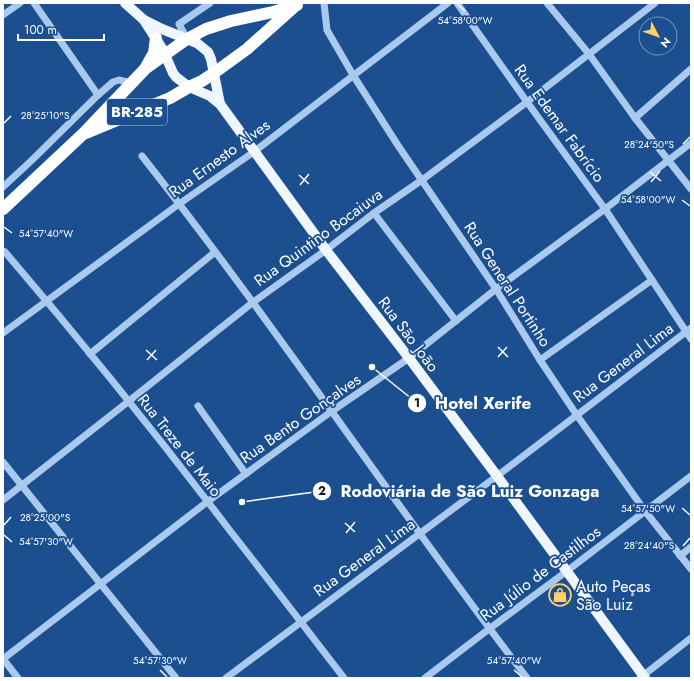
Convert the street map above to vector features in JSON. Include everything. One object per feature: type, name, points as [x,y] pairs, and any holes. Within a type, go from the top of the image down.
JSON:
[{"type":"highway","name":"BR-285","points":[[3,209],[83,134],[145,69],[187,39],[206,29],[231,20],[273,12],[299,4]]},
{"type":"highway","name":"BR-285","points":[[83,134],[170,98],[214,73],[247,49],[299,4]]},
{"type":"highway","points":[[145,69],[154,53],[156,38]]},
{"type":"main road","points":[[125,3],[144,20],[166,54],[173,73],[180,80],[190,86]]},
{"type":"main road","points":[[144,20],[200,45],[208,52],[214,73]]},
{"type":"main road","name":"Rua São João","points":[[214,73],[220,104]]},
{"type":"main road","name":"Rua São João","points":[[190,86],[206,94],[220,104],[326,250],[497,476],[643,677]]},
{"type":"street","points":[[3,15],[20,3]]},
{"type":"street","points":[[34,3],[98,95]]},
{"type":"street","points":[[187,39],[179,24],[210,3]]},
{"type":"street","name":"Rua General Portinho","points":[[324,3],[327,30],[353,75],[399,147],[496,289],[540,360],[576,414],[645,511],[691,569]]},
{"type":"street","name":"Rua Ernesto Alves","points":[[3,333],[254,151],[448,3]]},
{"type":"street","name":"Rua Edemar Fabrício","points":[[458,3],[527,102],[605,209],[652,280],[688,330],[691,339]]},
{"type":"street","points":[[547,3],[589,54],[635,118],[691,189]]},
{"type":"street","name":"Rua Quintino Bocaiuva","points":[[3,500],[252,302],[422,180],[527,102],[655,3]]},
{"type":"street","points":[[635,118],[691,69]]},
{"type":"street","points":[[3,187],[113,82],[119,80],[132,83]]},
{"type":"street","name":"Rua Bento Gonçalves","points":[[3,659],[208,502],[332,411],[409,358],[496,289],[605,209],[691,143]]},
{"type":"street","points":[[142,156],[180,204],[527,678]]},
{"type":"street","points":[[374,213],[456,321]]},
{"type":"street","name":"Rua Treze de Maio","points":[[4,251],[47,300],[129,401],[344,678]]},
{"type":"street","points":[[90,354],[215,252]]},
{"type":"street","points":[[540,360],[652,280]]},
{"type":"street","name":"Rua General Lima","points":[[226,678],[497,476],[576,414],[688,330]]},
{"type":"street","points":[[198,406],[246,474]]},
{"type":"street","points":[[3,462],[176,678]]},
{"type":"street","name":"Rua Júlio de Castilhos","points":[[425,678],[691,476]]},
{"type":"street","points":[[680,556],[691,547]]},
{"type":"street","points":[[643,677],[691,638]]},
{"type":"street","points":[[3,659],[18,678]]},
{"type":"place","name":"Hotel Xerife","points":[[372,367]]},
{"type":"place","name":"Rodoviária de São Luiz Gonzaga","points":[[242,502]]},
{"type":"place","name":"Auto Peças São Luiz","points":[[560,595]]}]
